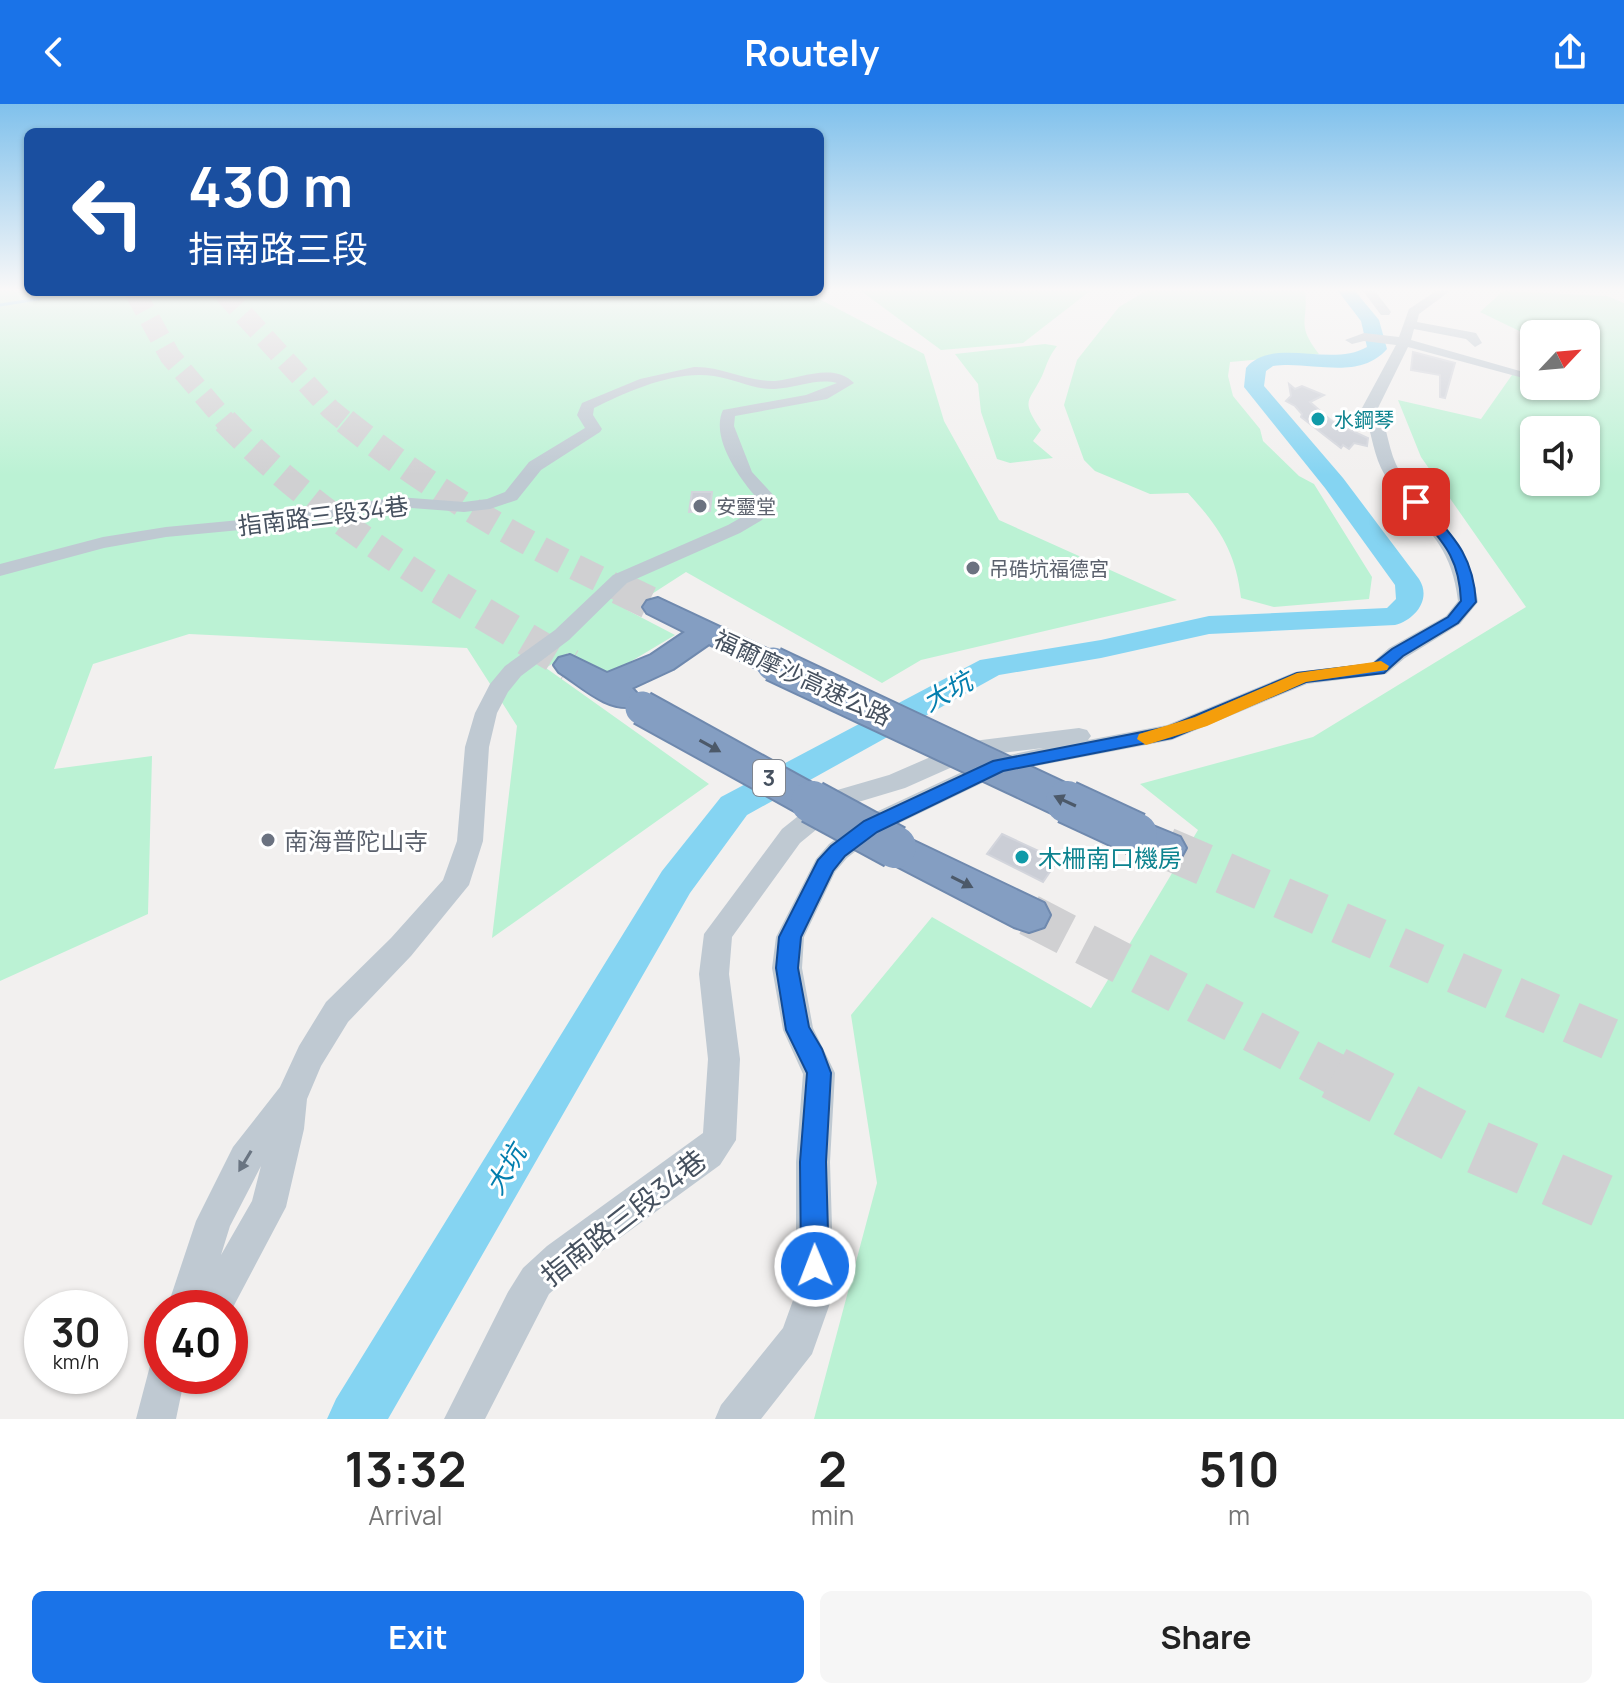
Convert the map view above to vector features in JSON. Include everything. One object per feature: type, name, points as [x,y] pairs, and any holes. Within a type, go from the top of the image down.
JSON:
[{"type":"highway","name":"福爾摩沙高速公路","points":[[658,607],[1151,841]]},
{"type":"highway","points":[[604,687],[662,662],[706,632]]},
{"type":"highway","name":"3","points":[[570,665],[604,687],[895,847],[1029,915]]},
{"type":"street","points":[[735,1419],[798,1340],[815,1292],[813,1162],[819,1073],[814,1057],[798,1030],[787,968],[790,937],[825,866],[838,851],[870,826],[999,765],[1136,741],[1201,721],[1303,677],[1378,669],[1397,653],[1453,620],[1468,602],[1467,574],[1456,551],[1390,468],[1370,408],[1394,352]]},
{"type":"street","points":[[1456,352],[1520,373]]},
{"type":"street","name":"指南路三段34巷","points":[[0,570],[103,543],[166,532],[271,522],[398,502],[464,507],[490,504],[511,496],[535,466],[594,429],[585,415],[587,406],[601,398],[675,375],[708,371],[771,385],[831,378],[847,383],[840,389],[806,399],[728,413],[726,426],[744,474],[766,497],[756,516],[620,579],[562,635],[513,671],[498,689],[486,713],[477,747],[470,841],[455,885],[401,947],[337,1012],[310,1056],[291,1098],[245,1159],[220,1209],[192,1290]]},
{"type":"street","name":"指南路三段34巷","points":[[464,1419],[536,1281],[560,1259],[708,1153],[719,1140],[724,1059],[714,974],[718,934],[791,836],[836,799],[896,782],[973,748],[1201,721]]},
{"type":"street","name":"指南路三段34巷","points":[[222,1290],[268,1207],[287,1129],[291,1098]]},
{"type":"green space","points":[[0,352],[921,352],[924,354],[944,421],[999,520],[1177,600],[921,660],[882,683],[686,572],[627,610],[675,635],[610,674],[568,653],[546,668],[709,784],[492,938],[517,726],[467,648],[189,634],[93,664],[54,769],[152,756],[148,914],[0,981]]},
{"type":"green space","points":[[1053,352],[1030,397],[1029,406],[1041,430],[1033,441],[1053,458],[1010,463],[997,459],[981,412],[978,384],[955,354]]},
{"type":"green space","points":[[1083,352],[1318,352],[1230,362],[1228,376],[1233,396],[1260,429],[1263,441],[1299,476],[1314,484],[1372,577],[1369,599],[1274,607],[1241,598],[1235,567],[1224,541],[1188,493],[1150,494],[1095,471],[1084,460],[1064,405],[1077,360]]},
{"type":"green space","points":[[1600,352],[1624,352],[1624,1419],[814,1419],[877,1183],[851,1015],[932,917],[1091,1008],[1198,830],[1140,784],[1313,737],[1526,607],[1421,457],[1398,400],[1481,419],[1512,375],[1520,375],[1520,400],[1600,400]]},
{"type":"building","points":[[1413,352],[1455,363],[1445,398],[1440,397],[1440,375],[1411,370]]},
{"type":"building","name":"水鋼琴","points":[[1289,384],[1295,389],[1302,386],[1324,395],[1310,402],[1333,422],[1368,438],[1367,446],[1354,443],[1349,449],[1343,445],[1341,448],[1301,417],[1295,406],[1286,401],[1291,396]]},
{"type":"building","name":"安靈堂","points":[[692,492],[712,492],[710,511],[689,512]]},
{"type":"building","name":"木柵南口機房","points":[[1002,834],[1058,860],[1043,882],[987,854]]},
{"type":"waterway","name":"大坑","points":[[356,1419],[676,882],[734,806],[991,667],[1101,649],[1209,625],[1395,616],[1410,601],[1409,585],[1334,483],[1254,387],[1256,368],[1268,361],[1346,362],[1371,352]]},
{"type":"tunnel","points":[[168,352],[227,423]]},
{"type":"tunnel","points":[[278,352],[330,409],[347,423]]},
{"type":"tunnel","points":[[345,421],[410,470],[479,514],[623,590]]},
{"type":"tunnel","points":[[227,423],[275,469],[328,512],[443,590]]},
{"type":"tunnel","points":[[440,588],[570,665]]},
{"type":"tunnel","points":[[619,588],[658,607]]},
{"type":"tunnel","points":[[1166,848],[1624,1045]]},
{"type":"tunnel","points":[[1029,915],[1337,1075]]},
{"type":"tunnel","points":[[1334,1073],[1477,1147],[1624,1210]]},
{"type":"slow traffic","points":[[1146,739],[1201,721],[1303,677],[1378,669],[1381,666]]},
{"type":"place","name":"水鋼琴","points":[[1318,419]]},
{"type":"place","name":"安靈堂","points":[[700,506]]},
{"type":"place","name":"吊硞坑福德宮","points":[[973,568]]},
{"type":"place","name":"南海普陀山寺","points":[[268,840]]},
{"type":"place","name":"木柵南口機房","points":[[1022,857]]},
{"type":"route","points":[[815,1266],[813,1162],[819,1073],[814,1057],[798,1030],[787,968],[790,937],[825,866],[838,851],[870,826],[999,765],[1172,732],[1303,677],[1378,669],[1397,653],[1453,620],[1468,602],[1467,574],[1456,551],[1416,502]]}]
